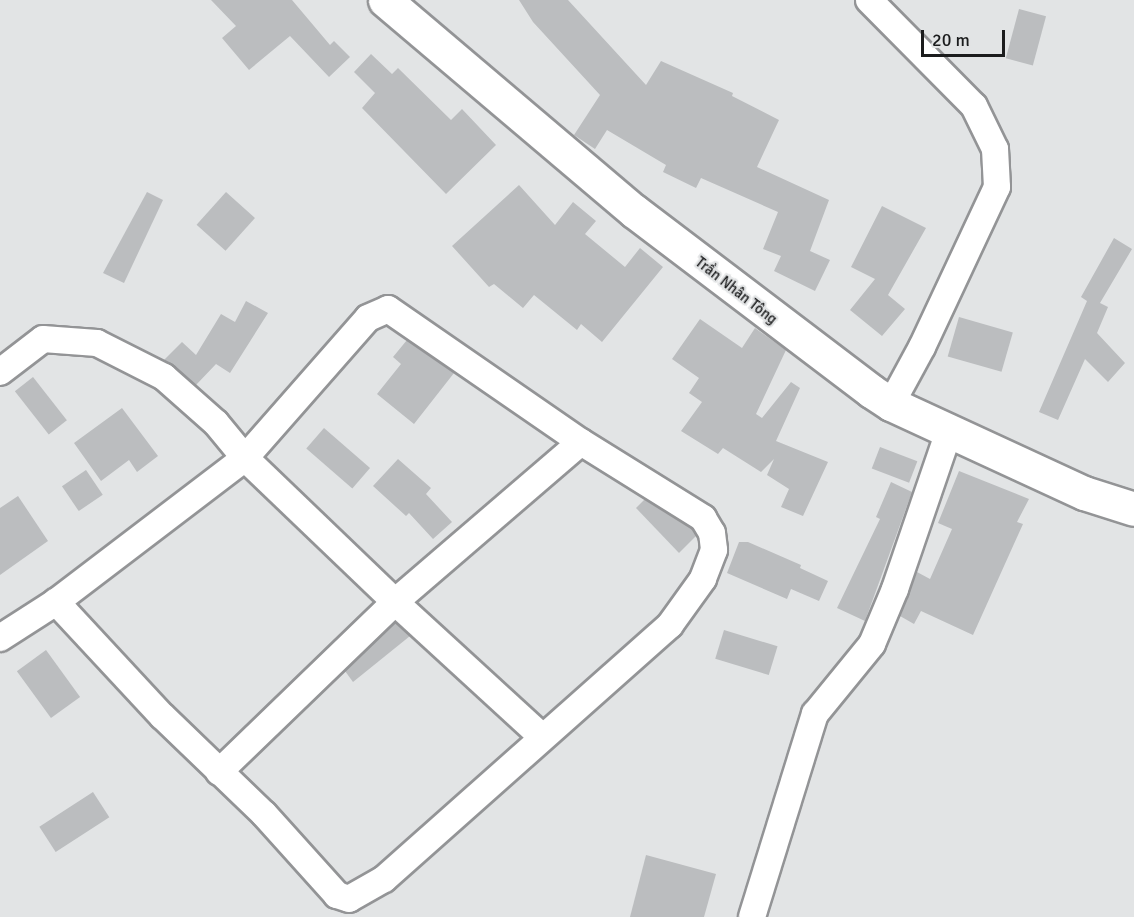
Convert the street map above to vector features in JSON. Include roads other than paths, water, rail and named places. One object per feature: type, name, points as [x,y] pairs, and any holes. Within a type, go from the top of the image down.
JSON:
[{"type":"street","name":"Trần Nhân Tông","points":[[385,0],[634,212],[760,310],[891,404],[1084,493],[1134,509]]},
{"type":"street","points":[[869,0],[974,106],[994,149],[997,187],[922,347],[891,404]]},
{"type":"street","points":[[0,638],[56,602],[245,458],[368,318],[388,309],[581,442],[703,518],[712,532],[714,550],[703,579],[670,625],[541,736],[384,879],[349,899],[337,895],[264,814],[219,772],[56,602]]},
{"type":"street","points":[[0,372],[44,339],[97,343],[164,376],[216,423],[245,458],[394,602],[541,736]]},
{"type":"street","points":[[752,917],[815,714],[872,644],[895,589],[949,431]]},
{"type":"street","points":[[219,772],[394,602],[581,442]]}]
